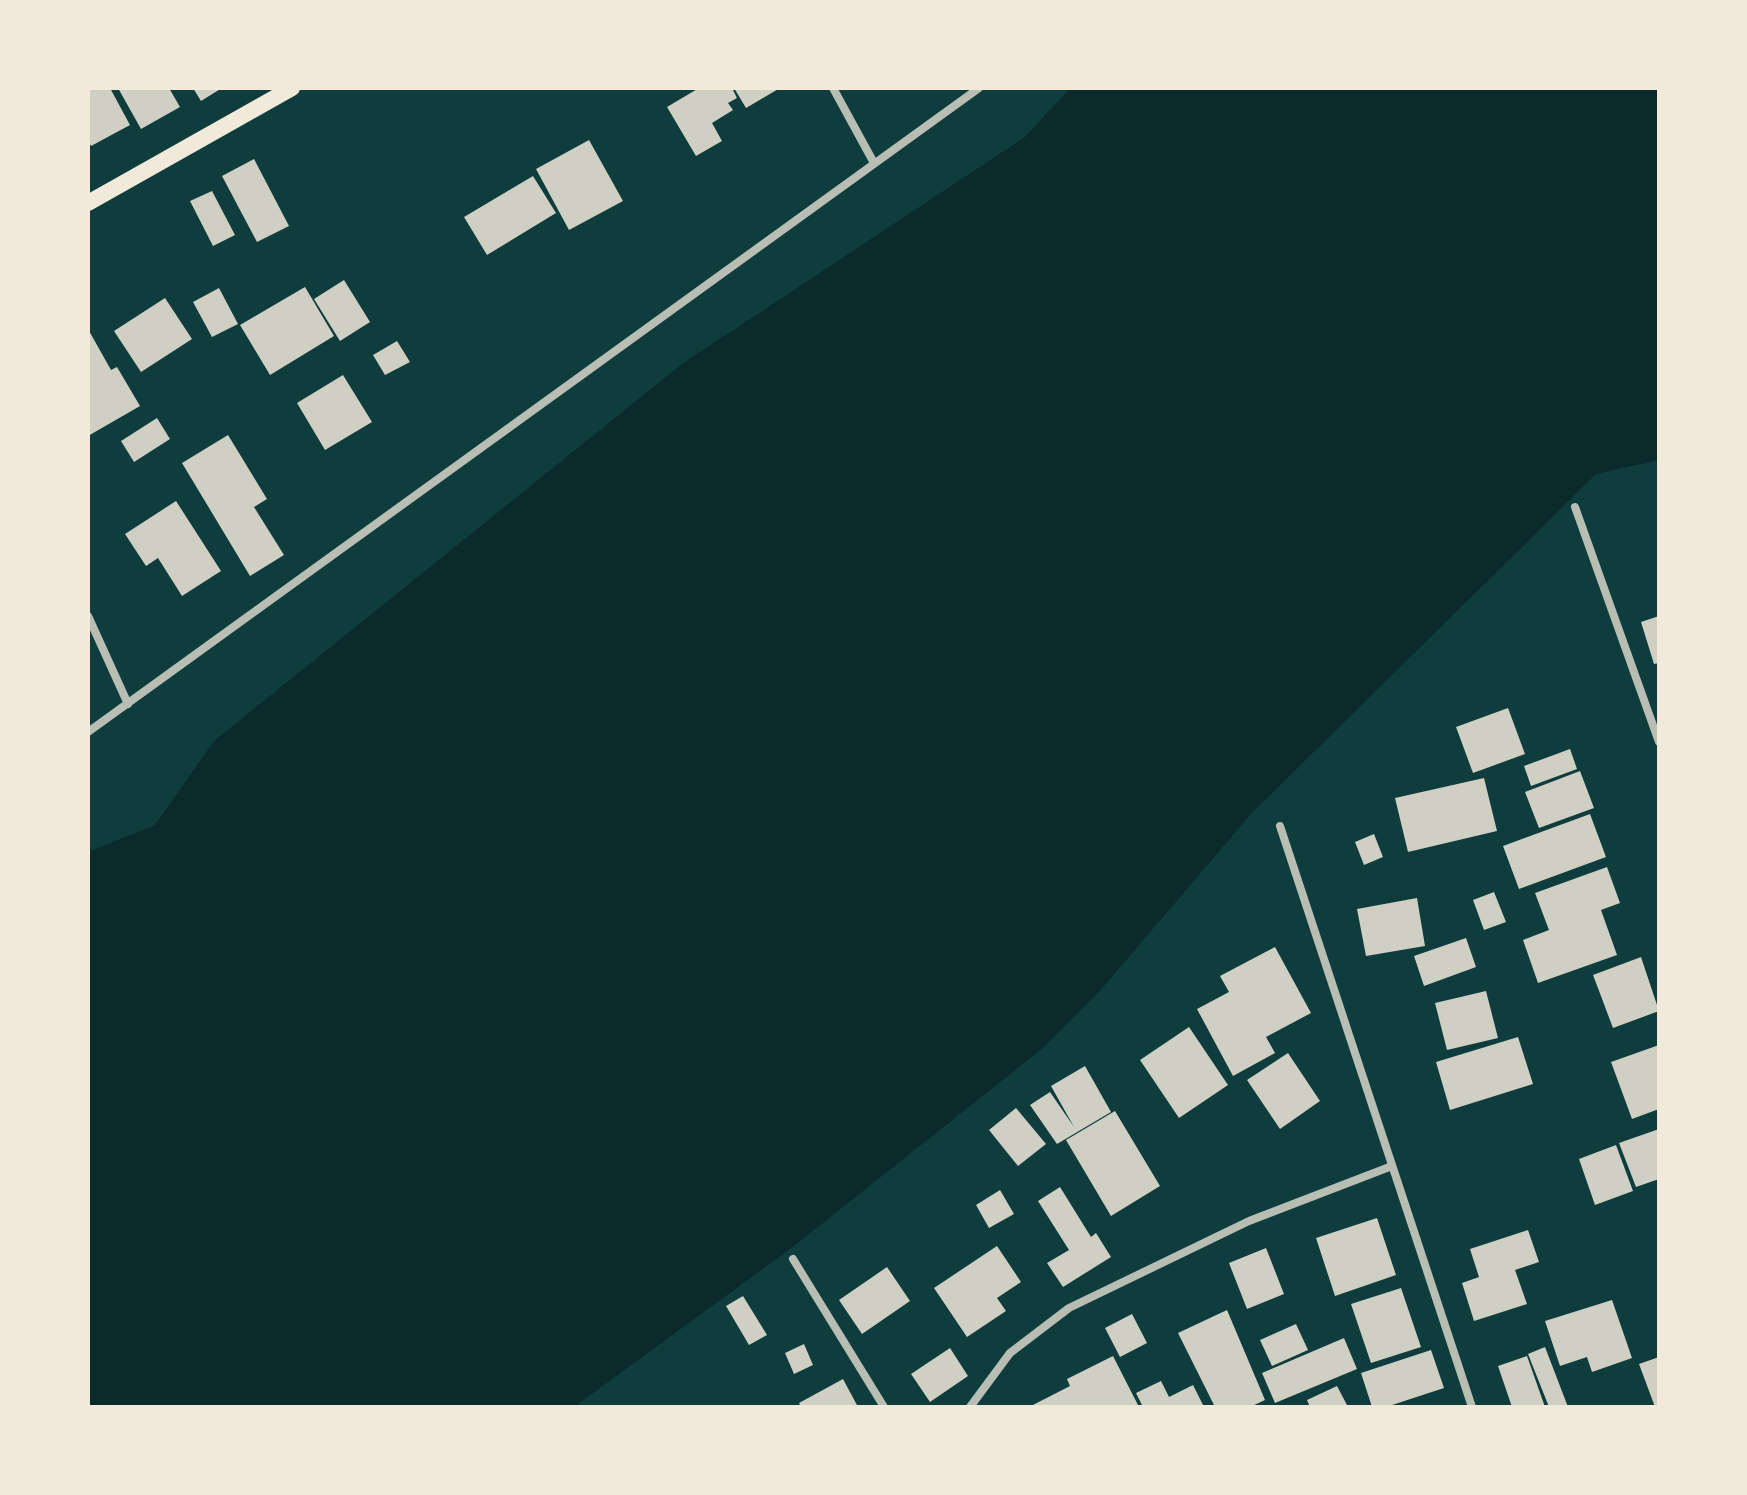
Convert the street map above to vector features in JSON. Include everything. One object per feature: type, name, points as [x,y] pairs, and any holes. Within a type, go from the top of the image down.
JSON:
[{"type":"main road","points":[[88,203],[292,88]]},
{"type":"street","points":[[833,88],[874,163]]},
{"type":"street","points":[[88,732],[979,88]]},
{"type":"street","points":[[1575,507],[1659,742]]},
{"type":"street","points":[[88,616],[128,704]]},
{"type":"street","points":[[1280,826],[1472,1407]]},
{"type":"street","points":[[970,1407],[1010,1353],[1069,1308],[1235,1227],[1392,1166]]},
{"type":"street","points":[[793,1259],[884,1407]]},
{"type":"water","points":[[1070,88],[1659,88],[1659,460],[1596,474],[1250,815],[1099,992],[1044,1047],[794,1246],[574,1407],[88,1407],[88,852],[155,825],[214,741],[682,364],[1025,137]]},
{"type":"building","points":[[110,88],[130,125],[91,146],[88,140],[88,89]]},
{"type":"building","points":[[118,88],[169,88],[180,107],[141,129]]},
{"type":"building","points":[[193,88],[222,88],[201,101]]},
{"type":"building","points":[[699,88],[732,88],[737,98],[728,103],[733,110],[712,123],[722,141],[696,156],[667,107]]},
{"type":"building","points":[[734,88],[780,88],[746,108]]},
{"type":"building","points":[[589,140],[623,201],[569,230],[536,169]]},
{"type":"building","points":[[254,159],[289,226],[257,242],[222,176]]},
{"type":"building","points":[[533,176],[556,213],[487,255],[464,217]]},
{"type":"building","points":[[212,191],[235,235],[213,246],[190,201]]},
{"type":"building","points":[[344,280],[370,322],[340,341],[314,299]]},
{"type":"building","points":[[305,287],[334,336],[270,375],[240,325]]},
{"type":"building","points":[[219,288],[238,324],[212,337],[193,302]]},
{"type":"building","points":[[165,298],[192,339],[141,372],[114,331]]},
{"type":"building","points":[[88,329],[111,370],[117,367],[140,406],[88,436]]},
{"type":"building","points":[[397,341],[410,362],[385,375],[373,355]]},
{"type":"building","points":[[343,375],[372,422],[325,450],[297,403]]},
{"type":"building","points":[[157,418],[170,439],[134,462],[121,441]]},
{"type":"building","points":[[228,435],[267,499],[254,507],[284,555],[250,576],[182,463]]},
{"type":"building","points":[[176,501],[221,571],[182,596],[158,558],[146,566],[125,534]]},
{"type":"building","points":[[1659,616],[1659,663],[1654,664],[1641,622]]},
{"type":"building","points":[[1508,708],[1525,754],[1473,773],[1456,727]]},
{"type":"building","points":[[1570,749],[1577,769],[1531,786],[1524,766]]},
{"type":"building","points":[[1580,771],[1594,808],[1539,828],[1525,792]]},
{"type":"building","points":[[1484,778],[1497,831],[1408,852],[1395,798]]},
{"type":"building","points":[[1590,814],[1606,857],[1519,889],[1503,846]]},
{"type":"building","points":[[1374,834],[1383,857],[1364,865],[1355,842]]},
{"type":"building","points":[[1607,867],[1620,903],[1601,910],[1617,955],[1538,983],[1523,940],[1549,930],[1535,893]]},
{"type":"building","points":[[1494,892],[1506,922],[1484,930],[1473,900]]},
{"type":"building","points":[[1417,898],[1425,946],[1366,956],[1357,909]]},
{"type":"building","points":[[1466,938],[1476,967],[1424,986],[1414,956]]},
{"type":"building","points":[[1275,947],[1311,1013],[1266,1037],[1275,1053],[1233,1076],[1197,1009],[1229,992],[1220,976]]},
{"type":"building","points":[[1641,957],[1659,1011],[1613,1028],[1593,975]]},
{"type":"building","points":[[1486,991],[1498,1038],[1447,1050],[1435,1003]]},
{"type":"building","points":[[1189,1027],[1228,1085],[1179,1118],[1140,1060]]},
{"type":"building","points":[[1518,1037],[1533,1084],[1450,1110],[1436,1062]]},
{"type":"building","points":[[1659,1045],[1659,1109],[1632,1119],[1611,1062]]},
{"type":"building","points":[[1288,1053],[1320,1101],[1280,1129],[1247,1080]]},
{"type":"building","points":[[1085,1066],[1111,1112],[1057,1144],[1030,1105],[1050,1092],[1074,1127],[1051,1086]]},
{"type":"building","points":[[1016,1108],[1046,1144],[1018,1166],[989,1130]]},
{"type":"building","points":[[1115,1111],[1160,1186],[1111,1216],[1066,1140]]},
{"type":"building","points":[[1659,1129],[1659,1179],[1636,1187],[1619,1143]]},
{"type":"building","points":[[1616,1145],[1633,1191],[1595,1205],[1579,1159]]},
{"type":"building","points":[[1060,1187],[1091,1237],[1096,1233],[1111,1257],[1063,1287],[1047,1263],[1069,1250],[1038,1201]]},
{"type":"building","points":[[1000,1190],[1014,1214],[989,1228],[976,1205]]},
{"type":"building","points":[[1377,1218],[1396,1275],[1335,1296],[1316,1238]]},
{"type":"building","points":[[1528,1230],[1539,1262],[1515,1270],[1527,1304],[1474,1321],[1462,1283],[1479,1277],[1470,1249]]},
{"type":"building","points":[[997,1246],[1021,1282],[997,1298],[1006,1311],[967,1337],[934,1288]]},
{"type":"building","points":[[1266,1248],[1284,1294],[1247,1309],[1229,1263]]},
{"type":"building","points":[[887,1267],[910,1301],[862,1334],[839,1300]]},
{"type":"building","points":[[1401,1288],[1421,1347],[1371,1363],[1351,1304]]},
{"type":"building","points":[[743,1296],[767,1335],[749,1345],[726,1306]]},
{"type":"building","points":[[1612,1300],[1632,1358],[1592,1372],[1587,1357],[1560,1366],[1545,1321]]},
{"type":"building","points":[[1227,1310],[1265,1400],[1250,1407],[1215,1407],[1178,1333]]},
{"type":"building","points":[[1132,1314],[1147,1343],[1120,1357],[1105,1328]]},
{"type":"building","points":[[1296,1324],[1308,1350],[1272,1366],[1260,1340]]},
{"type":"building","points":[[1344,1338],[1357,1369],[1275,1403],[1262,1373]]},
{"type":"building","points":[[804,1344],[813,1365],[794,1374],[785,1353]]},
{"type":"building","points":[[1545,1347],[1568,1407],[1549,1407],[1528,1354]]},
{"type":"building","points":[[950,1348],[968,1376],[930,1402],[911,1374]]},
{"type":"building","points":[[1431,1350],[1444,1388],[1386,1407],[1372,1407],[1361,1373]]},
{"type":"building","points":[[1113,1356],[1139,1407],[1029,1407],[1070,1386],[1067,1379]]},
{"type":"building","points":[[1527,1356],[1545,1407],[1512,1407],[1498,1366]]},
{"type":"building","points":[[1659,1357],[1659,1407],[1655,1407],[1639,1364]]},
{"type":"building","points":[[843,1379],[858,1407],[801,1407],[799,1403]]},
{"type":"building","points":[[1161,1381],[1169,1397],[1193,1385],[1204,1407],[1143,1407],[1136,1393]]},
{"type":"building","points":[[1337,1386],[1347,1405],[1310,1407],[1307,1400]]}]
